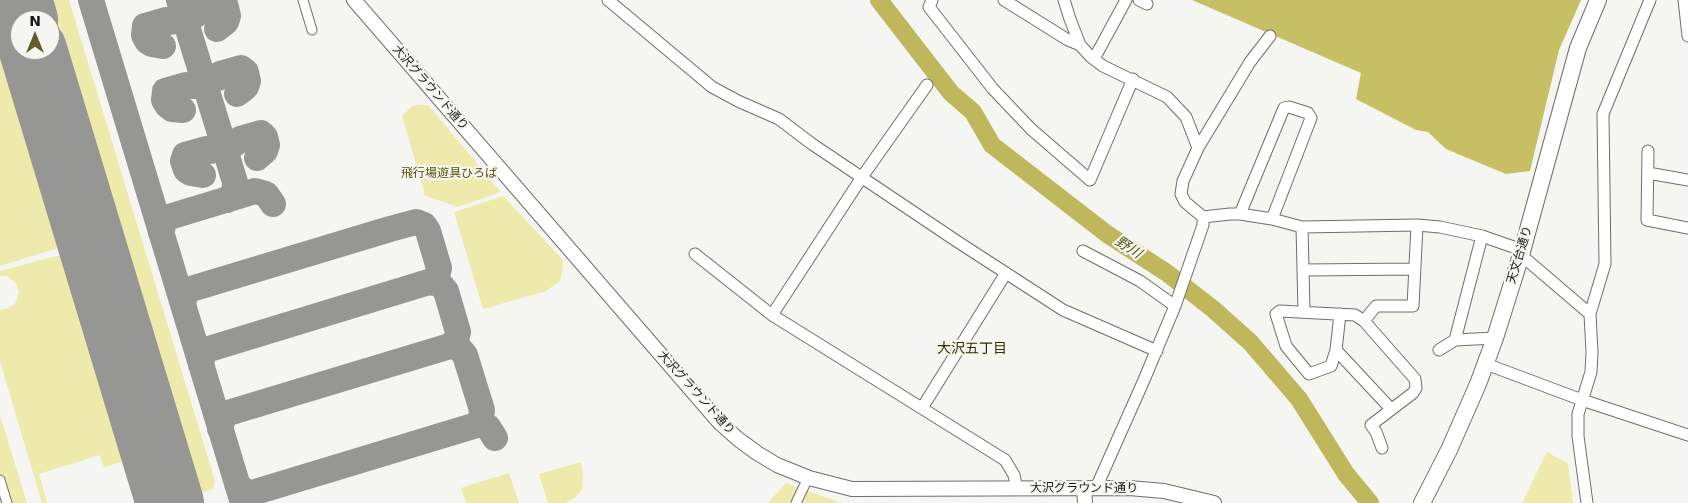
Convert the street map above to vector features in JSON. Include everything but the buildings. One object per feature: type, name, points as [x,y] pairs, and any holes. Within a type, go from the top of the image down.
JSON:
[{"type":"main road","name":"天文台通り","points":[[1422,503],[1449,450],[1486,364],[1521,252],[1578,48],[1598,0]]},
{"type":"street","points":[[304,0],[312,30]]},
{"type":"street","name":"大沢グラウンド通り","points":[[354,0],[720,422],[756,453],[778,466],[808,478],[852,489],[1145,489],[1164,491],[1214,503]]},
{"type":"street","points":[[608,0],[712,87],[738,102],[779,120],[1006,274],[1063,310],[1157,351]]},
{"type":"street","points":[[932,0],[929,7],[998,95],[1031,129],[1090,180],[1132,79]]},
{"type":"street","points":[[1004,0],[1068,40],[1080,45],[1103,66],[1167,96],[1186,117],[1198,148]]},
{"type":"street","points":[[1064,0],[1080,45]]},
{"type":"street","points":[[1094,59],[1126,0]]},
{"type":"street","points":[[1587,503],[1578,436],[1578,414],[1591,372],[1590,314],[1605,264],[1603,114],[1650,0]]},
{"type":"street","points":[[1684,0],[1688,36]]},
{"type":"street","points":[[1270,36],[1246,69],[1198,148],[1183,181],[1181,194],[1185,202],[1203,217],[1240,214],[1272,219],[1302,227],[1417,225],[1482,236],[1521,252],[1590,314]]},
{"type":"street","points":[[772,315],[862,177],[927,85]]},
{"type":"street","points":[[1240,214],[1284,108],[1289,107],[1308,113],[1311,118],[1272,219]]},
{"type":"street","points":[[1648,151],[1647,220],[1688,228]]},
{"type":"street","points":[[1648,173],[1688,180]]},
{"type":"street","points":[[1085,503],[1090,488],[1157,351],[1191,262],[1203,225],[1203,217]]},
{"type":"street","points":[[1364,321],[1376,306],[1413,306],[1417,225]]},
{"type":"street","points":[[1302,227],[1304,311]]},
{"type":"street","points":[[1455,340],[1482,236]]},
{"type":"street","points":[[1083,251],[1140,281],[1175,306]]},
{"type":"street","points":[[695,254],[772,315],[1005,460],[1014,475],[1017,489]]},
{"type":"street","points":[[1304,270],[1414,269]]},
{"type":"street","points":[[922,408],[1006,274]]},
{"type":"street","points":[[1340,314],[1336,350],[1332,366],[1309,374],[1286,346],[1276,314],[1280,311],[1304,311],[1356,315],[1364,321],[1415,379],[1416,388],[1413,393],[1371,425],[1382,448]]},
{"type":"street","points":[[1439,350],[1455,340],[1495,338]]},
{"type":"street","points":[[1336,350],[1390,409]]},
{"type":"street","points":[[1486,364],[1582,400],[1688,436]]},
{"type":"street","points":[[796,503],[808,478]]},
{"type":"street","points":[[0,480],[7,503]]},
{"type":"green space","points":[[46,0],[69,0],[215,481],[213,489],[204,492],[199,492],[193,486],[60,46],[60,10],[49,10]]},
{"type":"green space","points":[[0,38],[58,248],[0,266]]},
{"type":"green space","name":"飛行場遊具ひろば","points":[[428,105],[501,192],[458,207],[424,195],[402,116],[411,107]]},
{"type":"green space","points":[[503,196],[563,260],[562,271],[560,281],[546,291],[483,309],[454,212]]},
{"type":"green space","points":[[61,255],[124,461],[104,467],[100,455],[39,474],[47,503],[42,503],[0,361],[0,310],[15,304],[19,293],[16,283],[7,276],[0,276],[0,271]]},
{"type":"green space","points":[[0,415],[27,503],[0,503]]},
{"type":"green space","points":[[1547,452],[1568,464],[1573,503],[1522,503]]},
{"type":"green space","points":[[581,462],[583,475],[582,490],[573,499],[565,503],[548,503],[539,474]]},
{"type":"green space","points":[[509,473],[519,503],[466,503],[461,488]]},
{"type":"green space","points":[[786,483],[841,503],[768,503]]},
{"type":"shaded area","points":[[1192,0],[1581,0],[1559,50],[1530,171],[1506,174],[1446,149],[1428,132],[1416,130],[1356,99],[1361,73]]},
{"type":"waterway","name":"野川","points":[[879,0],[951,93],[973,112],[992,145],[1107,234],[1167,273],[1213,309],[1250,342],[1299,399],[1346,474],[1370,503]]},
{"type":"taxiway","points":[[91,0],[243,503]]},
{"type":"taxiway","points":[[179,0],[235,182],[235,191],[227,200]]},
{"type":"taxiway","points":[[163,46],[147,41],[144,35],[145,26],[166,20],[170,22],[175,21],[183,15],[194,16],[201,10],[221,3],[226,7],[228,16],[226,22],[217,29]]},
{"type":"taxiway","points":[[183,110],[172,109],[167,105],[164,100],[165,91],[186,85],[195,86],[203,80],[213,80],[218,78],[220,74],[241,68],[246,72],[248,81],[246,87],[237,94]]},
{"type":"taxiway","points":[[203,175],[186,170],[183,161],[185,155],[206,149],[210,151],[215,150],[223,144],[233,145],[240,139],[261,133],[265,137],[267,145],[265,151],[257,158]]},
{"type":"taxiway","points":[[161,233],[164,222],[169,217],[255,191],[266,194],[273,204]]},
{"type":"taxiway","points":[[183,305],[185,294],[191,289],[416,222],[424,225],[428,231],[439,268],[437,276],[432,281],[209,349],[203,354],[201,365]]},
{"type":"taxiway","points":[[430,282],[440,284],[446,291],[458,332],[456,340],[450,346]]},
{"type":"taxiway","points":[[220,429],[223,418],[228,413],[450,346],[459,348],[465,355],[482,410],[481,419],[476,425]]},
{"type":"taxiway","points":[[237,484],[244,491],[252,493],[480,424],[488,427],[495,438]]},
{"type":"taxiway","points":[[167,495],[174,503]]},
{"type":"runway","points":[[18,0],[21,10]]},
{"type":"runway","points":[[36,60],[170,503]]},
{"type":"district","name":"大沢五丁目","points":[[972,349]]}]
